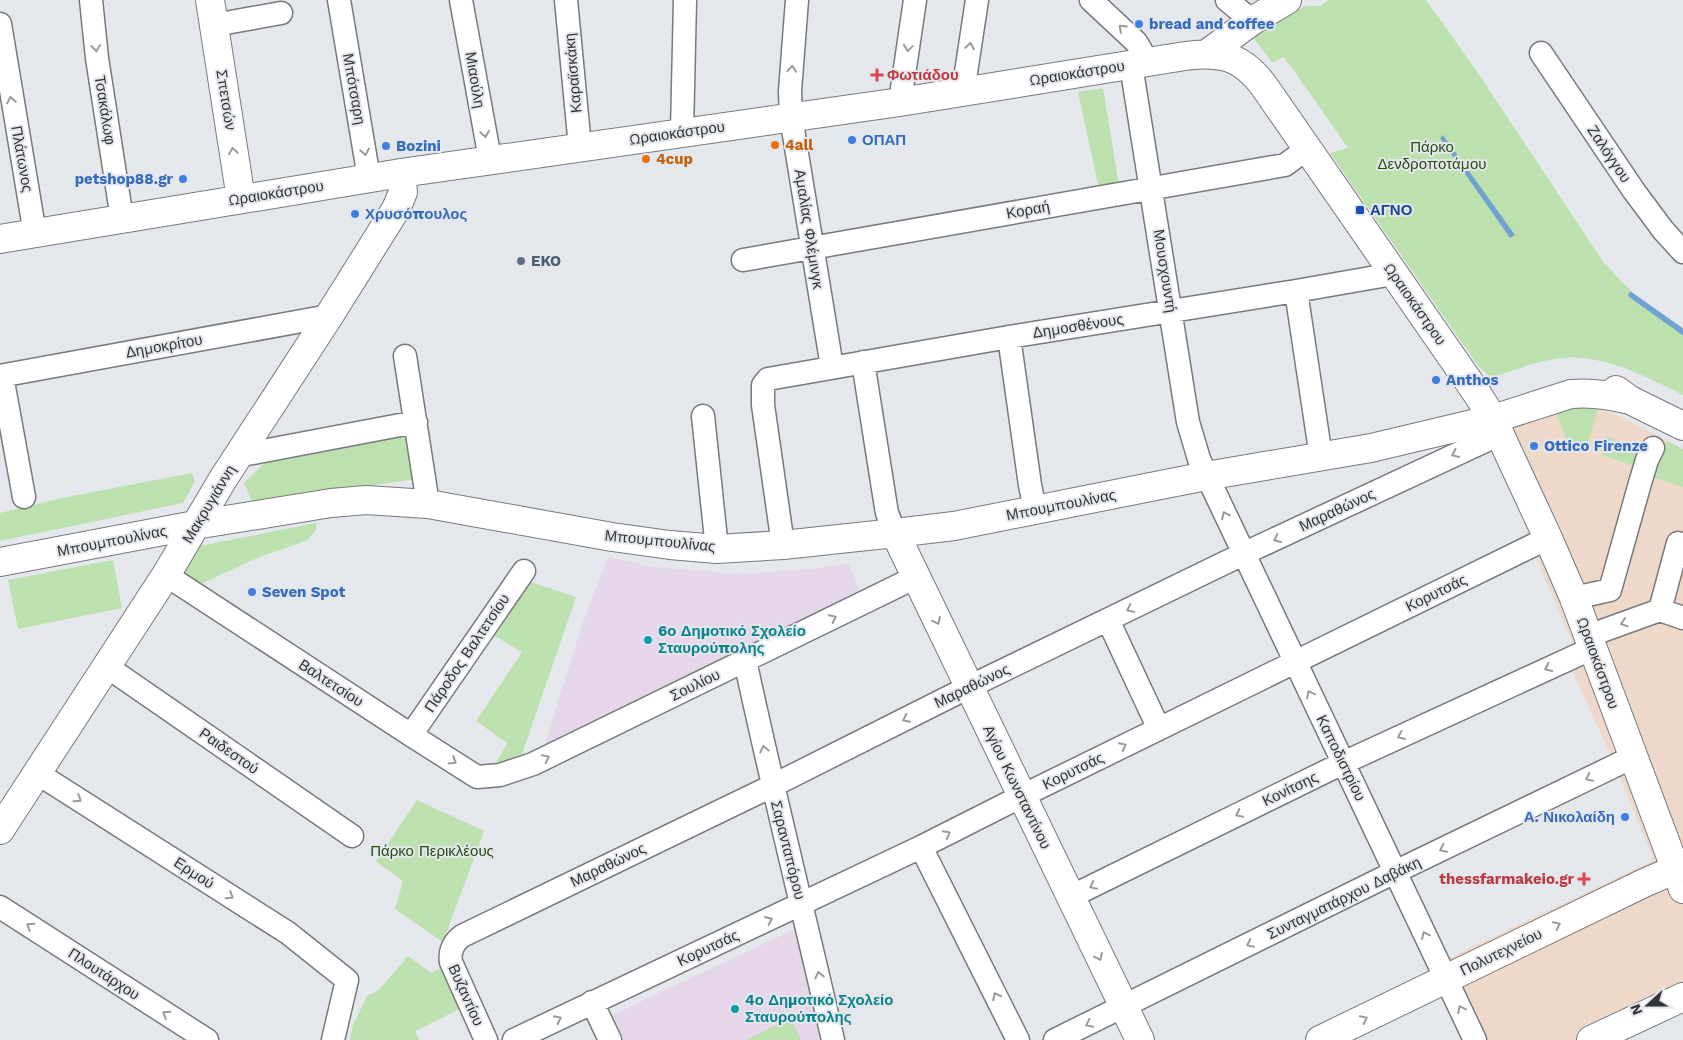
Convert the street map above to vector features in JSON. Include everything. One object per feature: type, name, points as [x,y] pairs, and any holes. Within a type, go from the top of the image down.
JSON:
[{"type":"main road","points":[[1208,53],[1252,20],[1287,0]]},
{"type":"main road","name":"Σπετσών","points":[[212,13],[241,199]]},
{"type":"main road","name":"Ωραιοκάστρου","points":[[0,239],[490,159],[900,102],[1208,53],[1235,59],[1258,78],[1308,148],[1493,420],[1574,598],[1633,757],[1681,874]]},
{"type":"main road","name":"Μακρυγιάννη","points":[[0,830],[166,574],[237,456],[329,316],[396,209],[403,192],[401,173]]},
{"type":"main road","name":"Μπουμπουλίνας","points":[[0,562],[195,526],[349,501],[381,500],[428,504],[612,537],[717,549],[783,545],[896,533],[954,526],[1206,476],[1321,457],[1368,442],[1493,420],[1544,389],[1568,384],[1607,386],[1630,400],[1683,426]]},
{"type":"main road","name":"Αγίου Κωνσταντίνου","points":[[896,533],[1140,1040]]},
{"type":"main road","points":[[113,542],[136,548],[149,554],[166,574]]},
{"type":"main road","name":"Πολυτεχνείου","points":[[1320,1040],[1446,979],[1681,874]]},
{"type":"main road","points":[[1591,1040],[1683,996]]},
{"type":"street","name":"Τσακάλωφ","points":[[91,0],[97,58],[122,219]]},
{"type":"street","name":"Μπότσαρη","points":[[339,0],[369,178]]},
{"type":"street","name":"Μιαούλη","points":[[462,0],[490,159]]},
{"type":"street","name":"Καραϊσκάκη","points":[[566,0],[580,147]]},
{"type":"street","points":[[682,132],[685,0]]},
{"type":"street","name":"Αμαλίας Φλέμινγκ","points":[[797,0],[790,91],[791,118],[832,367]]},
{"type":"street","points":[[900,102],[914,0]]},
{"type":"street","points":[[963,92],[977,0]]},
{"type":"street","name":"Μουσχουντή","points":[[1091,0],[1136,42],[1141,50],[1137,64],[1151,189],[1188,422],[1206,476]]},
{"type":"street","points":[[1227,0],[1252,20]]},
{"type":"street","points":[[212,13],[281,13]]},
{"type":"street","name":"Πλάτωνος","points":[[0,24],[35,234]]},
{"type":"street","name":"Ζαλόγγου","points":[[1541,53],[1634,192],[1683,252]]},
{"type":"street","name":"Κοραή","points":[[744,260],[1285,165],[1308,148]]},
{"type":"street","name":"Δημοσθένους","points":[[783,545],[763,405],[762,389],[764,382],[768,379],[1393,274]]},
{"type":"street","points":[[1296,291],[1321,457]]},
{"type":"street","name":"Δημοκρίτου","points":[[1,376],[329,316]]},
{"type":"street","points":[[1009,337],[1035,510]]},
{"type":"street","points":[[405,356],[428,504]]},
{"type":"street","points":[[863,362],[887,513],[896,533]]},
{"type":"street","points":[[1,376],[24,497]]},
{"type":"street","points":[[702,416],[717,549]]},
{"type":"street","name":"Μαραθώνος","points":[[452,950],[458,938],[1243,554],[1493,420]]},
{"type":"street","points":[[237,456],[416,422]]},
{"type":"street","points":[[1574,598],[1610,590],[1647,460],[1654,448]]},
{"type":"street","name":"Καποδιστρίου","points":[[1206,476],[1475,1040]]},
{"type":"street","name":"Κορυτσάς","points":[[514,1040],[921,847],[1548,538]]},
{"type":"street","points":[[1678,543],[1660,610],[1683,618]]},
{"type":"street","name":"Πάροδος Βαλτετσίου","points":[[411,736],[524,571]]},
{"type":"street","name":"Βαλτετσίου","points":[[166,574],[411,736],[477,777],[500,775]]},
{"type":"street","name":"Σουλίου","points":[[500,775],[533,764],[916,577]]},
{"type":"street","name":"Κονίτσης","points":[[1070,897],[1590,642],[1660,610]]},
{"type":"street","points":[[1108,620],[1159,729]]},
{"type":"street","name":"Σαρανταπόρου","points":[[744,660],[833,1040]]},
{"type":"street","name":"Ραιδεστού","points":[[106,666],[352,836]]},
{"type":"street","name":"Συνταγματάρχου Δαβάκη","points":[[1056,1040],[1395,872],[1633,757]]},
{"type":"street","name":"Ερμού","points":[[37,773],[288,934],[347,980],[333,1040]]},
{"type":"street","points":[[921,847],[1018,1040]]},
{"type":"street","name":"Πλουτάρχου","points":[[0,907],[207,1040]]},
{"type":"street","name":"Βυζαντίου","points":[[452,950],[450,962],[486,1040]]},
{"type":"street","points":[[592,1002],[610,1040]]},
{"type":"shaded area","points":[[1592,407],[1617,415],[1683,449],[1683,1013],[1626,1040],[1471,1040],[1435,965],[1654,860],[1611,756],[1575,676],[1565,650],[1574,646],[1525,532],[1532,529],[1493,447],[1531,417]]},
{"type":"shaded area","points":[[608,557],[654,567],[740,574],[812,569],[849,563],[861,595],[543,750],[583,622]]},
{"type":"shaded area","points":[[797,928],[825,1040],[616,1040],[606,1018]]},
{"type":"green space","name":"Πάρκο Δενδροποτάμου","points":[[1329,0],[1426,0],[1478,73],[1604,263],[1636,296],[1683,328],[1683,395],[1624,368],[1593,360],[1578,358],[1553,359],[1491,377],[1479,367],[1330,153],[1348,148],[1283,57],[1272,63],[1253,37],[1305,6],[1320,6]]},
{"type":"green space","points":[[1103,88],[1119,186],[1099,189],[1078,92]]},
{"type":"green space","points":[[1577,403],[1598,409],[1585,453],[1570,447],[1553,406]]},
{"type":"green space","points":[[404,434],[408,436],[417,479],[252,502],[244,483],[268,459]]},
{"type":"green space","points":[[1606,436],[1640,451],[1635,466],[1601,455]]},
{"type":"green space","points":[[1667,441],[1683,449],[1683,487],[1652,477]]},
{"type":"green space","points":[[192,473],[195,481],[183,503],[0,541],[0,513],[62,498]]},
{"type":"green space","points":[[316,523],[316,530],[308,540],[257,558],[201,584],[182,573],[200,546]]},
{"type":"green space","points":[[113,560],[122,608],[18,629],[8,580]]},
{"type":"green space","points":[[528,581],[576,597],[519,763],[493,769],[507,743],[476,721],[522,652],[493,635]]},
{"type":"green space","name":"Πάρκο Περικλέους","points":[[417,800],[484,831],[443,942],[395,909],[403,881],[376,861]]},
{"type":"green space","points":[[408,956],[431,973],[443,967],[461,1008],[415,1031],[419,1040],[350,1040],[353,1025],[367,996],[379,990]]},
{"type":"green space","points":[[790,1018],[801,1040],[746,1040]]},
{"type":"water","points":[[1443,135],[1515,235],[1510,238],[1440,138]]},
{"type":"waterway","points":[[1631,295],[1683,332]]},
{"type":"place","name":"bread and coffee","points":[[1139,24]]},
{"type":"place","name":"Φωτιάδου","points":[[877,75]]},
{"type":"place","name":"ΟΠΑΠ","points":[[852,140]]},
{"type":"place","name":"4all","points":[[775,145]]},
{"type":"place","name":"Bozini","points":[[386,146]]},
{"type":"place","name":"4cup","points":[[646,159]]},
{"type":"place","name":"petshop88.gr","points":[[183,179]]},
{"type":"place","name":"ΑΓΝΟ","points":[[1360,210]]},
{"type":"place","name":"Χρυσόπουλος","points":[[355,214]]},
{"type":"place","name":"EKO","points":[[521,261]]},
{"type":"place","name":"Anthos","points":[[1436,380]]},
{"type":"place","name":"Ottico Firenze","points":[[1534,446]]},
{"type":"place","name":"Seven Spot","points":[[252,592]]},
{"type":"place","name":"6ο Δημοτικό Σχολείο Σταυρούπολης","points":[[648,640]]},
{"type":"place","name":"Α. Νικολαίδη","points":[[1625,817]]},
{"type":"place","name":"thessfarmakeio.gr","points":[[1584,879]]},
{"type":"place","name":"4ο Δημοτικό Σχολείο Σταυρούπολης","points":[[735,1009]]}]
